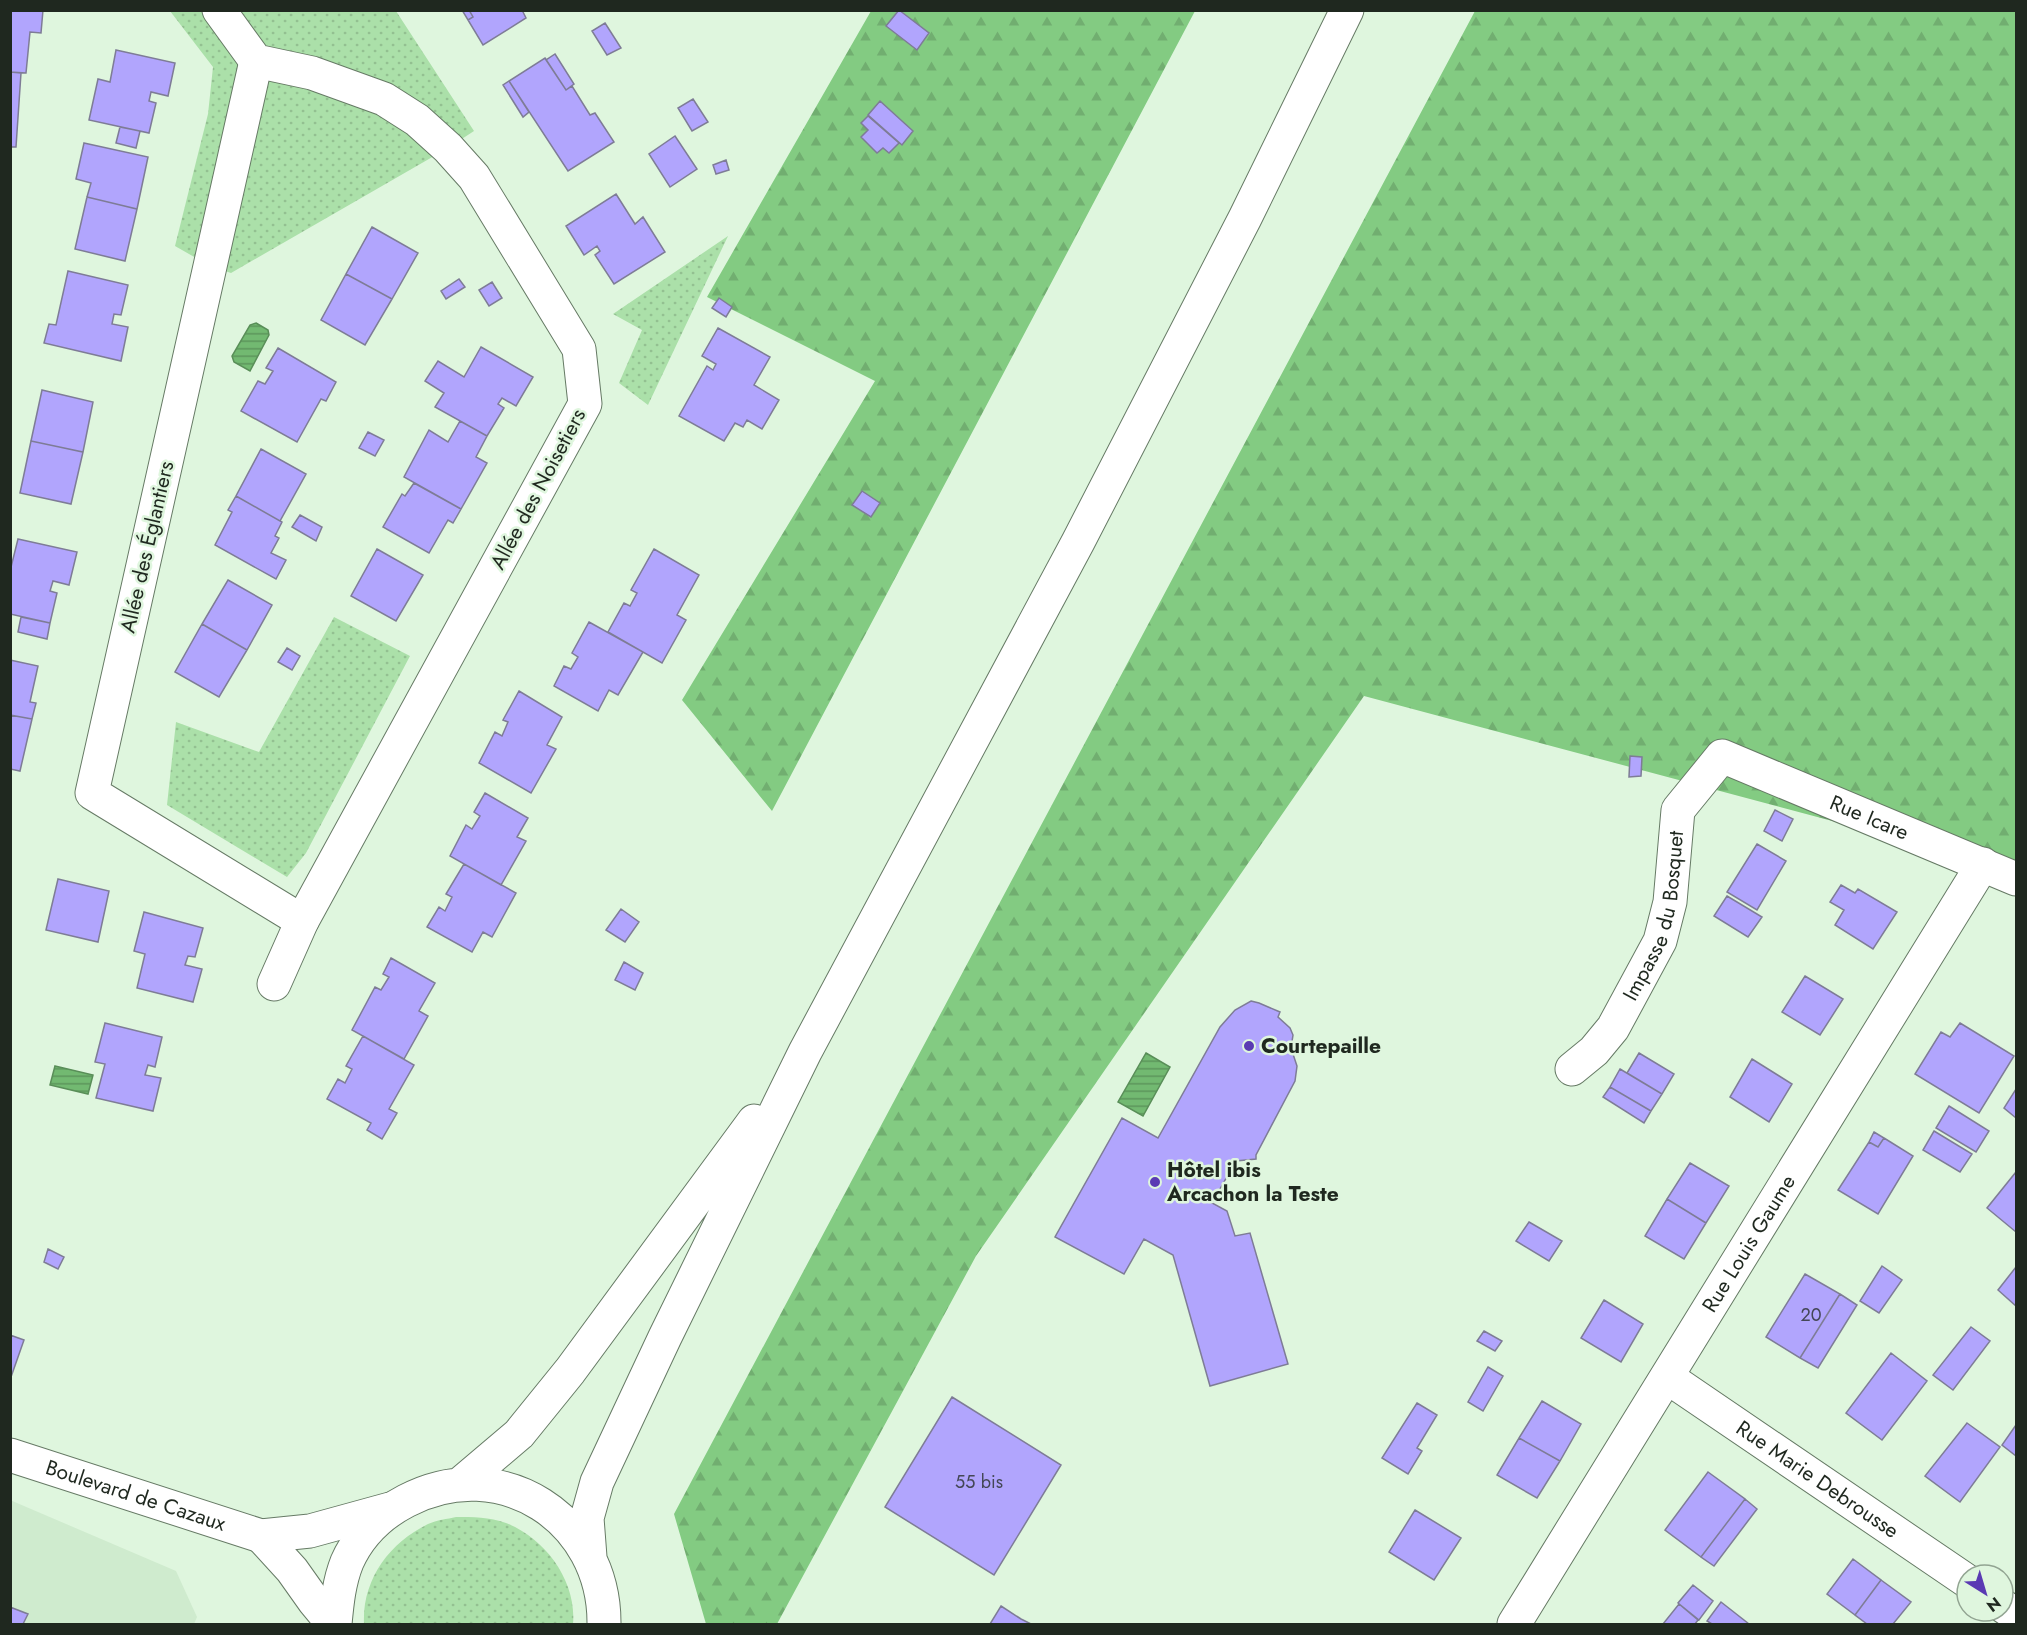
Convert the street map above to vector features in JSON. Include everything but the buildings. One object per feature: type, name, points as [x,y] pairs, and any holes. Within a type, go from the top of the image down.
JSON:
[{"type":"street","points":[[219,10],[256,61]]},
{"type":"street","points":[[590,1557],[587,1518],[597,1482],[665,1336],[805,1052],[1078,542],[1245,218],[1347,10]]},
{"type":"street","name":"Allée des Églantiers","points":[[256,61],[92,794],[302,921]]},
{"type":"street","name":"Allée des Noisetiers","points":[[256,61],[312,73],[384,99],[417,120],[448,148],[474,177],[579,349],[585,404],[302,921],[274,984]]},
{"type":"street","name":"Rue Icare","points":[[1722,756],[2016,879]]},
{"type":"street","name":"Impasse du Bosquet","points":[[1572,1068],[1594,1051],[1613,1028],[1660,940],[1670,902],[1678,810],[1722,756]]},
{"type":"street","name":"Rue Louis Gaume","points":[[1514,1624],[1983,864]]},
{"type":"street","points":[[460,1484],[519,1434],[570,1371],[805,1052]]},
{"type":"street","name":"Rue Marie Debrousse","points":[[1667,1377],[1955,1573]]},
{"type":"street","name":"Boulevard de Cazaux","points":[[10,1455],[261,1536],[310,1531],[390,1509]]},
{"type":"street","points":[[334,1624],[337,1593],[348,1562],[365,1532],[390,1509],[424,1492],[460,1484],[500,1487],[537,1501],[568,1525],[590,1557],[602,1589],[605,1624]]},
{"type":"street","name":"Boulevard de Cazaux","points":[[261,1536],[292,1570],[334,1624]]},
{"type":"shaded area","points":[[170,11],[396,11],[474,131],[231,273],[210,266],[175,246],[208,114],[213,67]]},
{"type":"shaded area","points":[[728,236],[648,405],[619,383],[642,330],[613,314]]},
{"type":"shaded area","points":[[256,323],[268,330],[269,335],[250,371],[234,362],[232,356],[250,325]]},
{"type":"shaded area","points":[[334,617],[410,656],[306,853],[287,877],[167,805],[176,722],[259,752]]},
{"type":"shaded area","points":[[1146,1053],[1170,1067],[1143,1116],[1118,1102]]},
{"type":"shaded area","points":[[55,1066],[93,1075],[88,1094],[50,1085]]},
{"type":"shaded area","points":[[10,1500],[176,1571],[197,1617],[194,1624],[11,1624]]},
{"type":"shaded area","points":[[456,1517],[500,1521],[533,1539],[556,1563],[564,1577],[570,1592],[573,1624],[364,1624],[368,1592],[373,1578],[390,1552],[401,1541],[428,1524]]},
{"type":"green space","points":[[871,11],[1195,11],[772,811],[682,700],[875,381],[707,297]]},
{"type":"green space","points":[[1475,11],[2016,11],[2016,870],[1364,696],[976,1256],[777,1624],[706,1624],[674,1514]]},
{"type":"place","name":"Courtepaille","points":[[1249,1046]]},
{"type":"place","name":"Hôtel ibis Arcachon la Teste","points":[[1155,1182]]}]
